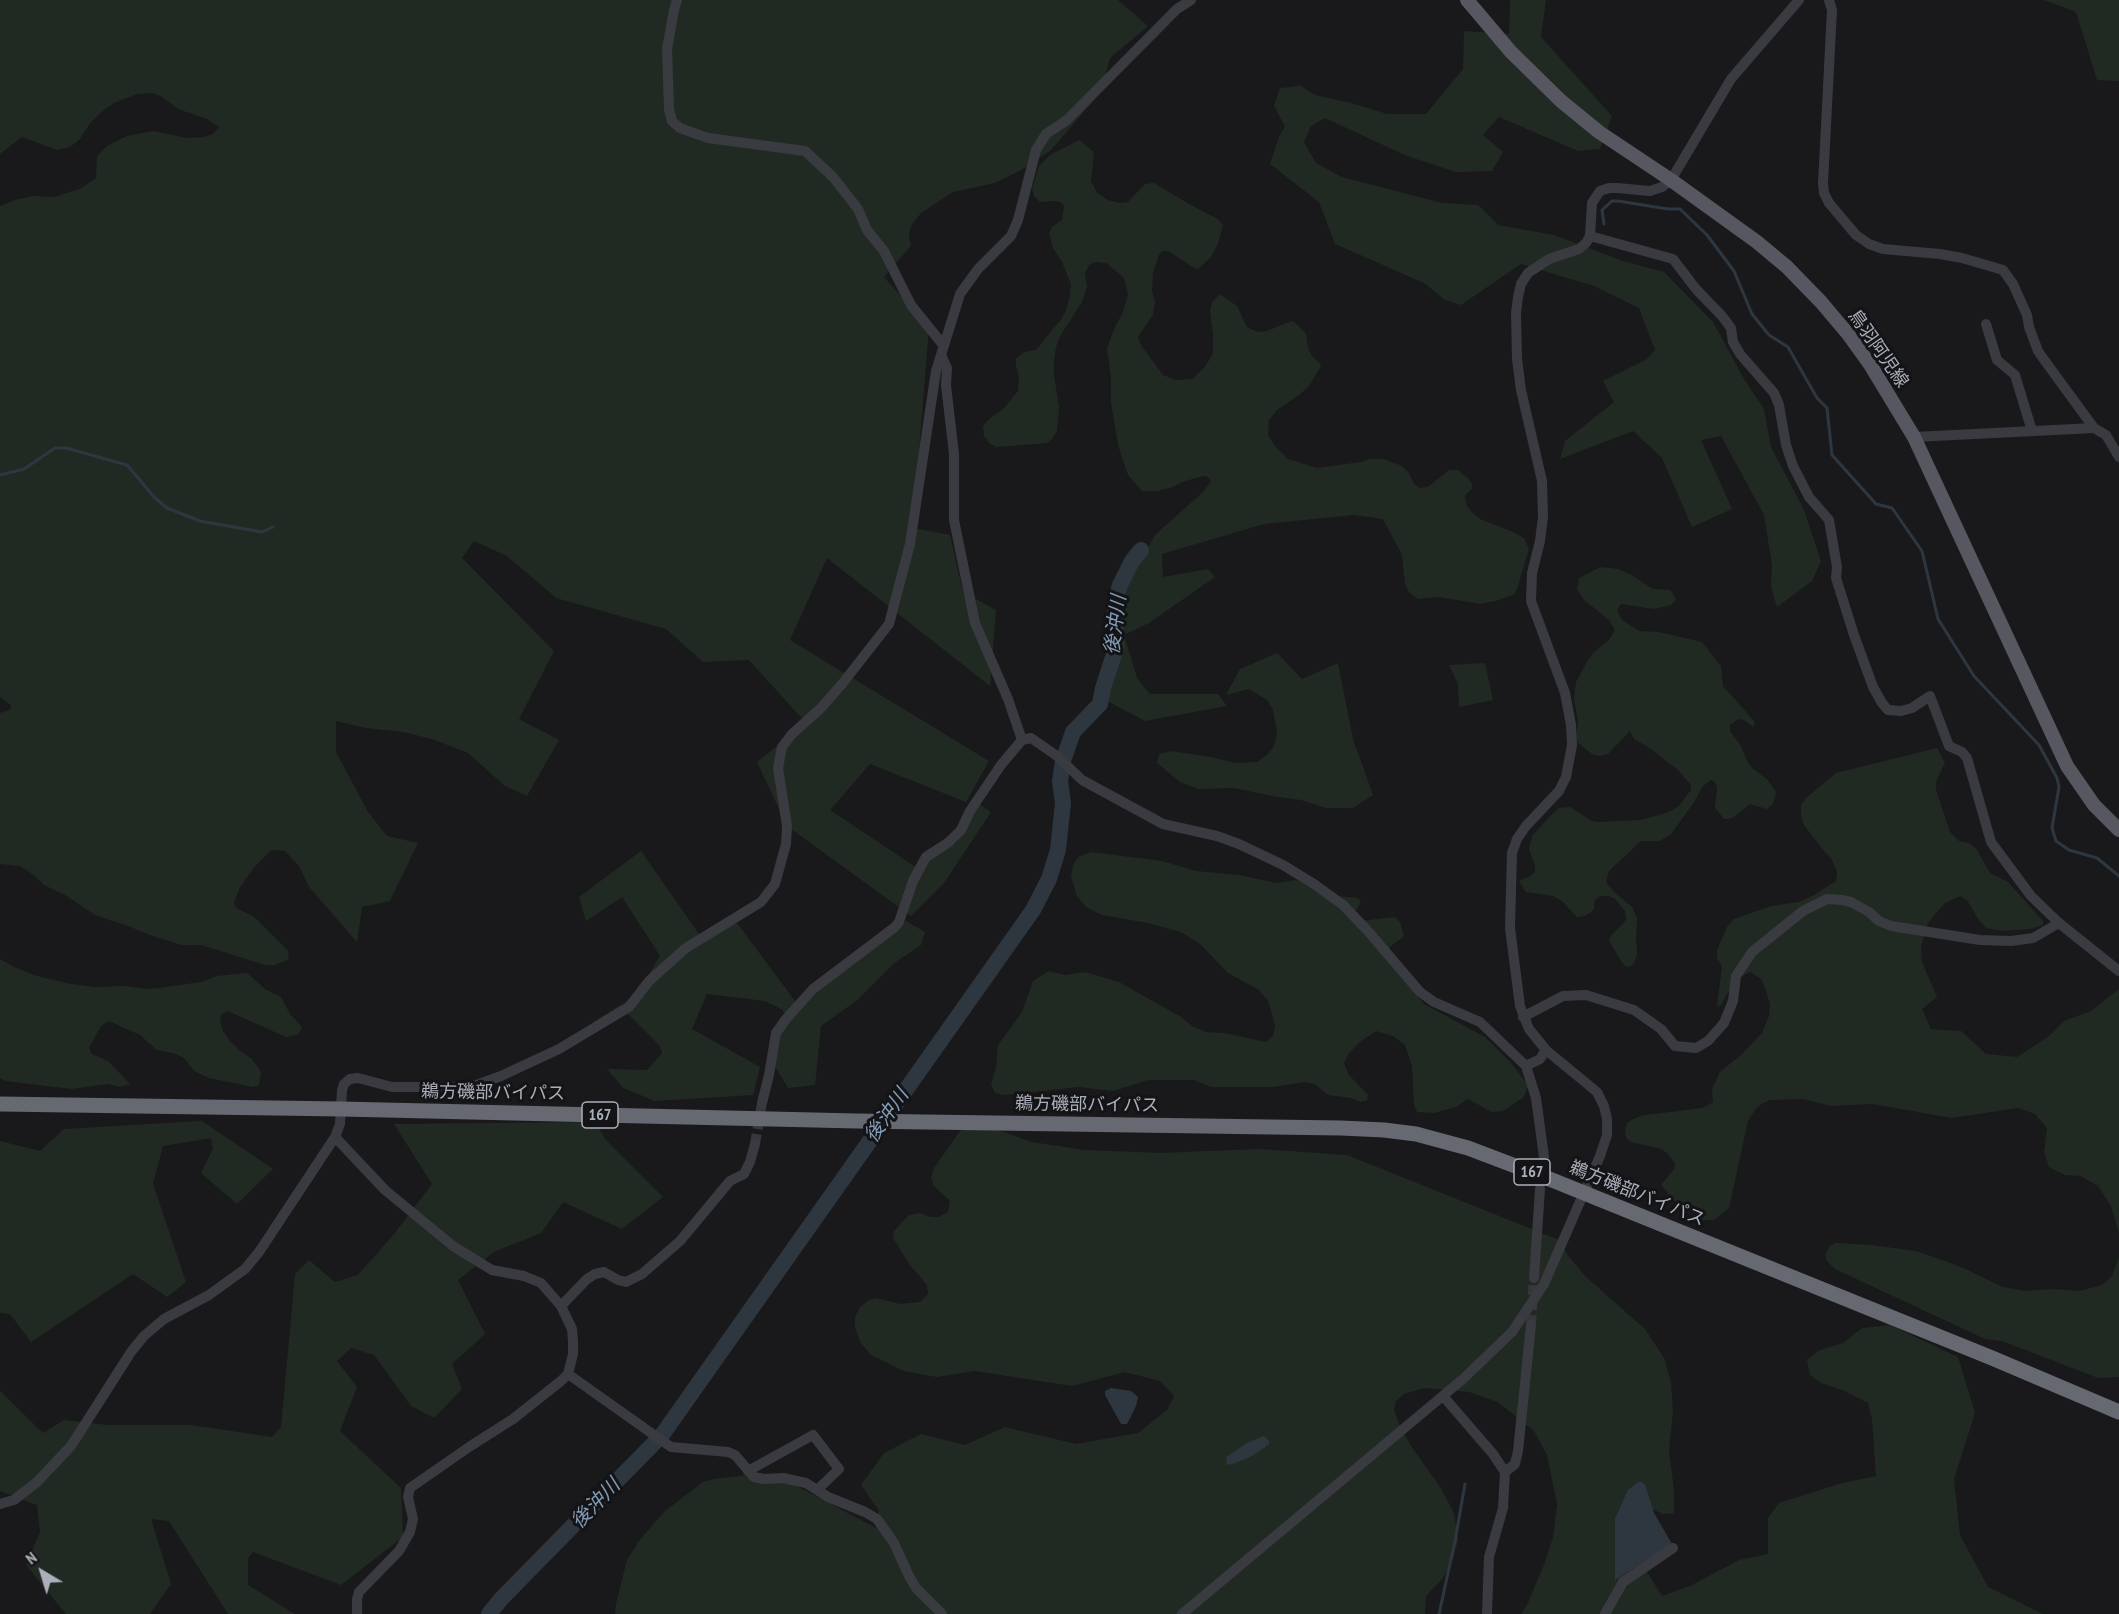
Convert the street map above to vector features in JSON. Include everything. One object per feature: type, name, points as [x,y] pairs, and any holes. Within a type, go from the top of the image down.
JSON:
[{"type":"highway","name":"鵜方磯部バイパス","points":[[0,1104],[1384,1130],[1416,1134],[1460,1145],[1582,1193],[2119,1412]]},
{"type":"main road","name":"鳥羽阿児線","points":[[1467,0],[1511,52],[1561,101],[1599,132],[1757,242],[1787,267],[1821,302],[1871,366],[1914,437],[2067,766],[2094,805],[2119,831]]},
{"type":"street","points":[[677,0],[667,49],[669,109],[672,121],[680,128],[708,138],[805,151],[833,177],[858,209],[867,230],[884,251],[911,305],[942,350],[947,368],[946,385],[954,454],[954,520],[975,623],[1008,699],[1022,740]]},
{"type":"street","points":[[0,1504],[14,1500],[37,1482],[71,1446],[131,1352],[144,1336],[164,1319],[209,1295],[244,1269],[259,1252],[335,1137],[340,1124],[344,1084],[358,1078],[392,1088],[471,1087],[501,1076],[559,1049],[629,1007],[649,981],[686,948],[761,902],[775,884],[786,844],[787,826],[778,768],[782,747],[842,684],[889,624],[910,544],[936,371],[960,294],[978,269],[1011,236],[1018,220],[1035,150],[1046,134],[1067,120],[1177,9],[1191,0]]},
{"type":"street","points":[[1182,1614],[1443,1396],[1512,1332],[1544,1284],[1600,1156],[1607,1135],[1604,1106],[1597,1092],[1546,1050],[1529,1029],[1523,1017],[1510,928],[1512,853],[1517,839],[1526,826],[1559,791],[1566,777],[1572,745],[1565,693],[1531,601],[1532,573],[1543,517],[1542,482],[1521,390],[1517,359],[1516,313],[1521,284],[1528,273],[1549,258],[1579,249],[1590,236],[1592,203],[1600,191],[1617,188],[1650,191],[1662,187],[1671,180],[1731,79],[1799,0]]},
{"type":"street","points":[[1829,0],[1832,10],[1823,183],[1824,193],[1829,203],[1856,235],[1869,244],[1882,249],[1962,258],[2003,270],[2018,294],[2038,351],[2094,428],[2106,435],[2119,457]]},
{"type":"street","points":[[1590,236],[1672,259],[1731,328],[1733,342],[1740,354],[1774,393],[1779,405],[1785,445],[1793,466],[1809,496],[1829,520],[1836,558],[1836,578],[1873,687],[1888,710],[1901,711],[1912,708],[1930,696],[1949,746],[1962,752],[1967,758],[1991,842],[2031,896],[2059,923],[2119,971]]},
{"type":"street","points":[[1986,324],[1997,360],[2014,375],[2032,432]]},
{"type":"street","points":[[1914,437],[2094,428]]},
{"type":"street","points":[[762,1103],[776,1033],[786,1019],[813,989],[895,927],[899,922],[913,881],[926,857],[949,842],[961,830],[970,811],[1001,765],[1022,740],[1031,738],[1040,742],[1082,780],[1163,824],[1217,836],[1239,844],[1314,884],[1354,916],[1420,992],[1434,1002],[1480,1023],[1526,1066],[1536,1098],[1544,1157]]},
{"type":"street","points":[[1523,1017],[1563,996],[1586,995],[1634,1010],[1661,1029],[1675,1046],[1696,1048],[1708,1041],[1724,1023],[1733,1000],[1736,976],[1752,952],[1803,911],[1827,899],[1851,902],[1869,912],[1879,921],[1891,926],[1980,940],[2011,941],[2033,938],[2059,923]]},
{"type":"street","points":[[1526,1066],[1540,1059],[1546,1050]]},
{"type":"street","points":[[335,1137],[365,1172],[453,1246],[492,1270],[524,1276],[541,1283],[561,1306],[572,1329],[573,1341],[573,1354],[568,1374],[547,1393],[513,1419],[412,1485],[408,1494],[413,1519],[410,1532],[399,1551],[359,1592],[357,1614]]},
{"type":"street","points":[[561,1306],[595,1274],[604,1272],[626,1282],[642,1274],[680,1241],[730,1181],[744,1174],[755,1144]]},
{"type":"street","points":[[1534,1278],[1540,1189]]},
{"type":"street","points":[[1505,1472],[1515,1464],[1518,1451],[1531,1325]]},
{"type":"street","points":[[568,1374],[671,1447],[728,1452],[735,1455],[754,1477],[783,1478],[806,1483],[877,1519],[894,1543],[912,1582],[942,1614]]},
{"type":"street","points":[[1443,1396],[1494,1454],[1505,1472],[1503,1508],[1489,1557],[1487,1614]]},
{"type":"street","points":[[748,1471],[813,1435],[839,1469],[817,1490]]},
{"type":"street","points":[[1605,1614],[1623,1582],[1673,1548]]},
{"type":"shaded area","points":[[0,0],[1118,0],[1148,26],[1110,58],[1101,92],[1051,150],[1021,170],[995,183],[953,192],[921,213],[912,224],[909,234],[911,246],[884,277],[929,328],[919,451],[908,527],[950,535],[963,592],[996,610],[990,686],[827,558],[790,640],[989,761],[966,802],[870,764],[830,810],[917,868],[957,842],[978,803],[991,812],[944,883],[911,916],[787,826],[757,762],[806,723],[749,660],[703,662],[666,629],[556,598],[507,556],[474,541],[462,558],[554,651],[519,719],[559,740],[527,796],[505,786],[468,753],[432,739],[336,721],[336,752],[368,812],[387,836],[418,843],[390,901],[362,907],[357,942],[309,887],[299,866],[285,851],[272,850],[256,865],[240,887],[234,902],[236,908],[253,916],[288,951],[289,959],[275,965],[265,965],[201,945],[181,945],[95,915],[65,895],[44,885],[20,866],[0,864],[0,713],[10,710],[11,705],[0,697],[0,206],[18,199],[34,196],[54,197],[80,189],[96,178],[97,156],[107,146],[127,136],[153,131],[187,138],[204,137],[213,134],[219,127],[207,119],[178,109],[161,96],[152,93],[137,94],[114,103],[104,110],[91,122],[79,140],[70,147],[57,150],[22,137],[0,154]]},
{"type":"shaded area","points":[[1510,0],[1546,0],[1541,37],[1612,116],[1600,149],[1578,151],[1499,117],[1483,135],[1503,152],[1492,171],[1456,172],[1407,156],[1325,118],[1311,126],[1304,142],[1316,163],[1342,177],[1442,203],[1478,205],[1498,225],[1554,235],[1623,261],[1664,272],[1713,322],[1744,379],[1764,409],[1771,447],[1804,510],[1821,561],[1812,581],[1777,607],[1771,587],[1772,565],[1764,515],[1721,436],[1701,440],[1732,509],[1692,527],[1662,458],[1633,431],[1560,459],[1565,441],[1614,402],[1603,381],[1647,359],[1655,350],[1639,308],[1594,286],[1521,264],[1461,305],[1445,300],[1424,283],[1335,244],[1319,202],[1270,164],[1285,126],[1274,106],[1280,88],[1301,86],[1315,95],[1387,114],[1426,114],[1463,69],[1464,31],[1509,34]]},
{"type":"shaded area","points":[[2044,0],[2119,0],[2119,81],[2097,80],[2076,12]]},
{"type":"shaded area","points":[[1079,140],[1094,152],[1091,181],[1097,193],[1108,200],[1119,203],[1128,202],[1145,184],[1154,183],[1216,218],[1223,225],[1218,244],[1211,257],[1198,269],[1168,251],[1162,251],[1159,255],[1153,273],[1152,291],[1155,301],[1153,315],[1138,337],[1141,345],[1163,375],[1176,380],[1192,379],[1204,368],[1213,354],[1210,312],[1212,302],[1220,294],[1237,306],[1247,327],[1257,332],[1267,331],[1292,321],[1306,334],[1308,348],[1321,366],[1309,386],[1277,410],[1269,420],[1268,435],[1275,446],[1288,459],[1317,468],[1370,459],[1384,459],[1402,466],[1409,473],[1414,484],[1420,488],[1428,487],[1449,470],[1458,470],[1472,484],[1472,489],[1465,498],[1467,506],[1473,513],[1480,519],[1524,538],[1529,549],[1517,589],[1513,595],[1480,604],[1440,597],[1418,599],[1409,592],[1405,584],[1402,555],[1383,519],[1354,515],[1264,524],[1162,554],[1163,577],[1208,569],[1215,577],[1149,623],[1124,635],[1137,678],[1150,694],[1218,694],[1227,706],[1145,721],[1107,701],[1119,659],[1121,602],[1131,579],[1155,535],[1203,492],[1211,481],[1204,476],[1158,491],[1142,491],[1128,475],[1118,445],[1111,403],[1111,377],[1107,348],[1128,295],[1124,278],[1106,263],[1090,264],[1085,273],[1087,287],[1082,302],[1060,336],[1056,347],[1054,375],[1059,407],[1057,431],[1052,439],[1047,443],[996,447],[984,436],[983,427],[988,420],[1004,408],[1018,391],[1019,377],[1016,359],[1024,352],[1036,350],[1066,310],[1071,284],[1053,248],[1049,233],[1052,227],[1062,220],[1064,206],[1061,202],[1040,202],[1034,196],[1032,189],[1039,166],[1050,155]]},
{"type":"shaded area","points":[[1601,567],[1618,569],[1653,589],[1672,592],[1676,600],[1671,605],[1654,609],[1621,604],[1617,610],[1622,620],[1639,631],[1658,632],[1702,642],[1721,666],[1723,686],[1755,722],[1753,727],[1744,720],[1738,719],[1730,725],[1730,731],[1752,768],[1767,779],[1776,792],[1773,804],[1767,809],[1750,804],[1734,817],[1724,819],[1715,808],[1717,788],[1715,782],[1711,780],[1702,787],[1695,801],[1671,834],[1660,841],[1641,841],[1609,871],[1606,882],[1632,907],[1637,918],[1637,954],[1630,967],[1625,966],[1609,941],[1626,920],[1625,911],[1615,899],[1600,896],[1595,900],[1594,909],[1590,913],[1577,917],[1562,901],[1553,896],[1526,892],[1519,881],[1532,875],[1535,871],[1529,849],[1532,836],[1559,808],[1570,807],[1592,821],[1641,820],[1669,812],[1679,806],[1691,790],[1691,785],[1678,770],[1634,739],[1630,731],[1608,754],[1599,756],[1592,754],[1578,743],[1576,738],[1578,722],[1574,698],[1576,682],[1594,652],[1609,640],[1615,630],[1609,620],[1584,600],[1577,589],[1579,578]]},
{"type":"shaded area","points":[[1277,653],[1302,679],[1338,663],[1353,739],[1373,795],[1353,808],[1326,808],[1301,800],[1234,788],[1199,789],[1180,782],[1157,763],[1159,754],[1171,751],[1235,763],[1257,762],[1267,755],[1274,746],[1277,733],[1273,710],[1267,700],[1249,689],[1226,695],[1240,669]]},
{"type":"shaded area","points":[[1485,663],[1493,700],[1459,707],[1458,684],[1449,665]]},
{"type":"shaded area","points":[[1937,748],[1945,763],[1936,781],[1936,790],[1950,832],[1959,841],[1969,843],[1977,850],[1990,873],[2008,882],[2043,921],[2043,925],[2030,929],[2003,931],[1986,928],[1967,900],[1960,896],[1945,903],[1928,923],[1921,947],[1922,962],[1937,997],[1922,1009],[1931,1029],[1961,1031],[1986,1054],[2017,1057],[2049,1036],[2064,1021],[2091,1011],[2119,989],[2119,1233],[2111,1206],[2098,1186],[2081,1176],[2065,1175],[2049,1167],[2044,1152],[2047,1128],[2035,1114],[2018,1108],[1952,1118],[1872,1104],[1832,1106],[1803,1099],[1769,1100],[1757,1107],[1748,1121],[1729,1208],[1714,1220],[1703,1220],[1679,1206],[1661,1185],[1674,1169],[1675,1164],[1669,1155],[1662,1149],[1631,1142],[1626,1138],[1627,1123],[1645,1115],[1703,1108],[1713,1102],[1712,1089],[1720,1072],[1762,1033],[1769,1016],[1770,1004],[1761,979],[1750,972],[1739,978],[1721,1005],[1717,1007],[1722,967],[1717,958],[1717,950],[1727,927],[1734,919],[1771,906],[1799,902],[1836,881],[1837,872],[1831,858],[1804,825],[1801,805],[1807,797],[1836,773]]},
{"type":"shaded area","points":[[641,851],[699,934],[737,923],[798,1005],[906,921],[925,932],[921,945],[894,963],[856,1001],[821,1026],[815,1085],[788,1088],[768,1055],[785,1017],[783,1010],[765,1001],[707,994],[692,1029],[760,1067],[753,1095],[655,1101],[623,1088],[607,1069],[647,1070],[662,1053],[660,1046],[628,1014],[597,1028],[593,1022],[636,995],[660,956],[622,897],[586,921],[579,897]]},
{"type":"shaded area","points":[[1091,852],[1162,861],[1196,871],[1239,875],[1276,883],[1296,880],[1336,896],[1357,898],[1361,901],[1355,913],[1361,921],[1395,917],[1400,922],[1404,936],[1390,947],[1386,956],[1394,968],[1424,1004],[1485,1037],[1512,1064],[1528,1085],[1524,1097],[1503,1111],[1492,1112],[1468,1099],[1456,1107],[1434,1113],[1417,1112],[1414,1104],[1412,1066],[1405,1045],[1393,1036],[1376,1031],[1349,1053],[1344,1063],[1349,1075],[1368,1095],[1367,1100],[1361,1102],[1352,1098],[1328,1095],[1315,1084],[1305,1082],[1273,1087],[1211,1087],[1194,1080],[1148,1080],[1113,1091],[1079,1087],[1004,1095],[995,1093],[991,1084],[996,1068],[998,1045],[1022,1012],[1033,981],[1049,971],[1065,975],[1085,972],[1119,982],[1206,1032],[1224,1033],[1266,1042],[1273,1036],[1275,1026],[1268,1001],[1259,990],[1228,973],[1200,944],[1181,932],[1148,923],[1102,915],[1086,907],[1077,896],[1071,877],[1078,857]]},
{"type":"shaded area","points":[[0,959],[37,976],[95,987],[159,988],[201,982],[217,976],[247,973],[265,989],[281,997],[290,1014],[302,1027],[299,1034],[286,1037],[228,1011],[221,1015],[220,1022],[229,1040],[252,1059],[261,1072],[259,1085],[253,1087],[209,1078],[194,1071],[184,1058],[157,1050],[140,1035],[109,1021],[101,1026],[89,1048],[92,1054],[108,1061],[130,1084],[120,1087],[108,1084],[71,1089],[6,1081],[0,1078]]},
{"type":"shaded area","points":[[202,1121],[273,1169],[237,1204],[201,1173],[213,1149],[211,1138],[163,1146],[153,1184],[186,1282],[167,1297],[133,1274],[31,1342],[10,1314],[0,1313],[0,1141],[40,1151],[64,1129]]},
{"type":"shaded area","points":[[595,1122],[606,1140],[663,1197],[622,1229],[563,1202],[541,1233],[494,1252],[458,1280],[485,1334],[452,1364],[462,1389],[434,1418],[411,1406],[374,1355],[351,1348],[337,1361],[357,1387],[340,1431],[401,1488],[403,1537],[341,1585],[253,1552],[248,1558],[248,1585],[295,1614],[228,1614],[169,1521],[151,1519],[171,1584],[150,1614],[66,1614],[26,1565],[40,1532],[37,1505],[0,1491],[0,1391],[43,1433],[64,1420],[107,1425],[191,1425],[272,1437],[281,1427],[295,1274],[309,1260],[335,1282],[358,1275],[395,1233],[432,1184],[394,1124]]},
{"type":"shaded area","points":[[976,1122],[1032,1142],[1084,1150],[1161,1153],[1260,1149],[1347,1155],[1559,1240],[1569,1257],[1586,1277],[1645,1329],[1664,1358],[1671,1382],[1673,1411],[1669,1450],[1674,1513],[1663,1514],[1648,1507],[1646,1570],[1662,1596],[1690,1586],[1739,1560],[1768,1554],[1768,1518],[1779,1503],[1842,1483],[1876,1476],[1872,1419],[1868,1403],[1821,1383],[1810,1375],[1807,1360],[1820,1350],[1843,1343],[1862,1328],[1890,1325],[1958,1357],[1975,1413],[1954,1479],[1960,1535],[1988,1587],[2043,1614],[1521,1614],[1544,1565],[1553,1537],[1557,1504],[1547,1455],[1534,1431],[1498,1402],[1469,1392],[1424,1388],[1404,1394],[1396,1401],[1394,1410],[1411,1446],[1441,1488],[1454,1513],[1458,1540],[1453,1559],[1443,1578],[1426,1596],[1425,1614],[615,1614],[627,1560],[639,1541],[665,1511],[703,1482],[748,1475],[778,1476],[876,1528],[879,1511],[861,1485],[884,1453],[921,1434],[965,1445],[1005,1427],[1076,1444],[1138,1433],[1167,1410],[1174,1396],[1160,1381],[1125,1372],[1072,1386],[975,1371],[937,1377],[904,1371],[871,1355],[860,1342],[855,1327],[855,1317],[860,1307],[869,1300],[877,1298],[900,1304],[920,1302],[928,1294],[927,1285],[910,1265],[893,1238],[894,1231],[909,1215],[920,1213],[938,1217],[948,1212],[950,1201],[934,1186],[931,1178],[934,1168],[960,1131]]},
{"type":"shaded area","points":[[1836,1243],[1916,1251],[1959,1266],[2003,1287],[2025,1291],[2053,1289],[2079,1291],[2102,1285],[2112,1276],[2119,1258],[2119,1377],[2098,1378],[2002,1341],[1985,1339],[1835,1269],[1827,1261],[1825,1254],[1830,1246]]},
{"type":"shaded area","points":[[1111,1388],[1131,1391],[1138,1397],[1127,1424],[1121,1424],[1105,1395],[1105,1391]]},
{"type":"shaded area","points":[[1264,1436],[1269,1444],[1264,1448],[1248,1458],[1227,1464],[1226,1457],[1247,1443]]},
{"type":"shaded area","points":[[1638,1482],[1645,1485],[1654,1513],[1672,1544],[1615,1580],[1615,1519],[1628,1490]]},
{"type":"waterway","points":[[1604,224],[1602,210],[1612,201],[1618,201],[1680,209],[1707,235],[1734,271],[1752,314],[1769,335],[1788,347],[1817,398],[1827,408],[1832,455],[1876,504],[1892,508],[1922,551],[1938,619],[1974,676],[2039,745],[2057,778],[2059,787],[2052,828],[2056,841],[2069,850],[2097,858],[2119,876]]},
{"type":"waterway","points":[[0,475],[24,469],[55,448],[66,448],[127,465],[155,498],[167,508],[200,521],[262,532],[273,527]]},
{"type":"waterway","name":"後沖川","points":[[489,1614],[662,1435],[1033,910],[1049,879],[1058,850],[1063,803],[1060,781],[1063,761],[1073,732],[1100,704],[1116,648],[1115,602],[1120,585],[1132,561],[1141,550]]},
{"type":"waterway","points":[[1439,1614],[1465,1484]]},
{"type":"tunnel","points":[[755,1144],[762,1103]]},
{"type":"tunnel","points":[[1531,1325],[1534,1278]]}]
